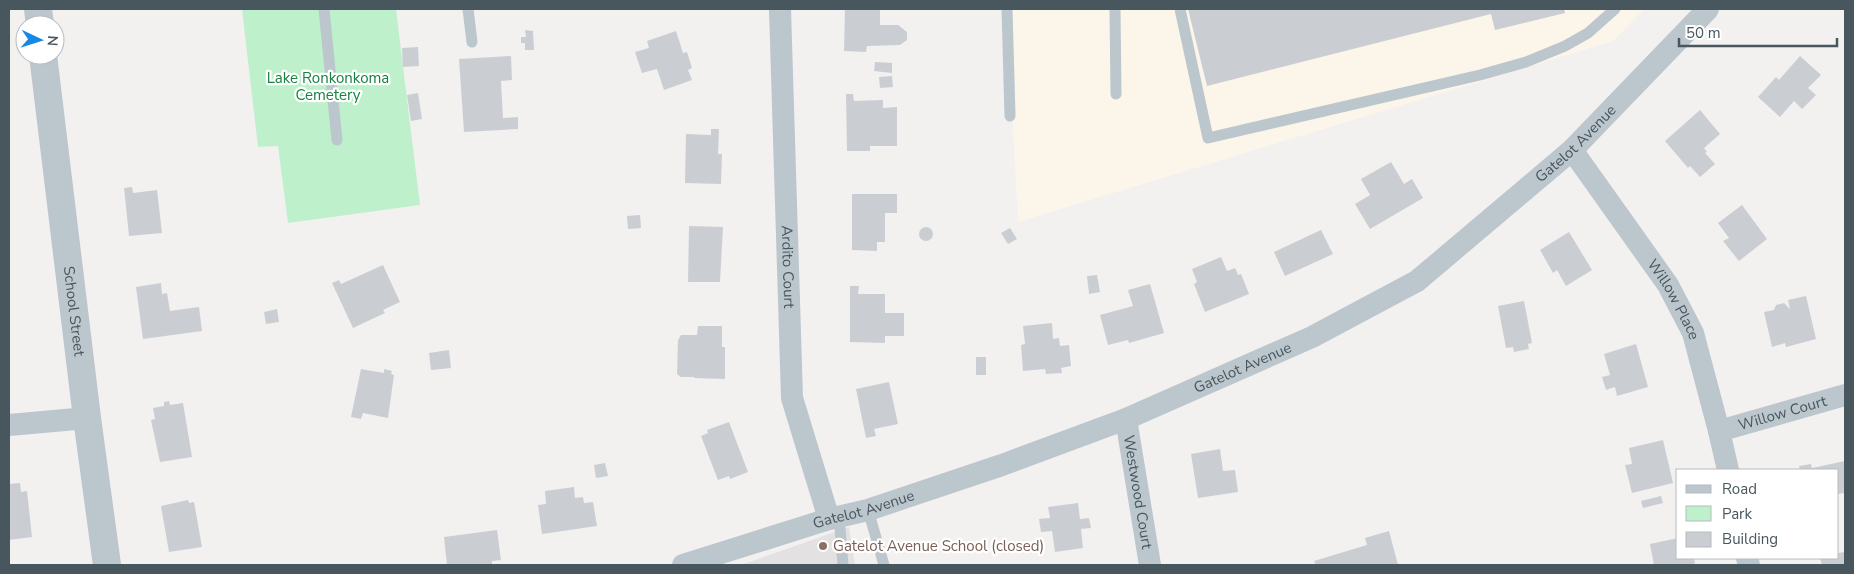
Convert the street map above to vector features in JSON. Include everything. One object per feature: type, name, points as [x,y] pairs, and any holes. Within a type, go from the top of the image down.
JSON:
[{"type":"street","name":"Ardito Court","points":[[780,9],[792,398],[834,518]]},
{"type":"street","name":"Gatelot Avenue","points":[[684,565],[834,518],[868,510],[1002,465],[1126,419],[1312,337],[1417,281],[1572,150],[1708,9]]},
{"type":"street","name":"School Street","points":[[44,65],[87,418],[107,565]]},
{"type":"street","name":"Willow Place","points":[[1572,150],[1668,285],[1693,333],[1728,469]]},
{"type":"street","name":"Willow Court","points":[[1719,431],[1845,395]]},
{"type":"street","points":[[9,425],[87,418]]},
{"type":"street","name":"Westwood Court","points":[[1126,419],[1150,565]]},
{"type":"lane","points":[[324,9],[337,140]]},
{"type":"lane","points":[[468,9],[472,42]]},
{"type":"lane","points":[[1007,9],[1010,116]]},
{"type":"lane","points":[[1115,9],[1116,94]]},
{"type":"lane","points":[[1180,9],[1208,138],[1480,76],[1526,62],[1565,46],[1588,33],[1615,9]]},
{"type":"lane","points":[[868,510],[884,565]]},
{"type":"lane","points":[[834,518],[844,565]]},
{"type":"shaded area","points":[[1007,9],[1644,9],[1613,41],[1018,222]]},
{"type":"shaded area","name":"Gatelot Avenue School (closed)","points":[[849,527],[855,565],[741,565]]},
{"type":"green space","name":"Lake Ronkonkoma Cemetery","points":[[242,9],[396,9],[420,205],[288,223],[278,146],[258,147]]},
{"type":"building","points":[[845,9],[880,9],[880,25],[898,25],[907,32],[907,40],[900,45],[867,46],[866,52],[844,51]]},
{"type":"building","points":[[1188,9],[1564,9],[1565,13],[1495,30],[1491,14],[1207,86]]},
{"type":"building","points":[[525,30],[533,31],[534,50],[525,50],[525,43],[521,43],[521,37],[526,37]]},
{"type":"building","points":[[676,31],[683,53],[687,52],[692,68],[688,70],[692,80],[664,90],[657,69],[642,73],[635,52],[649,48],[647,41]]},
{"type":"building","points":[[418,47],[419,66],[403,67],[402,48]]},
{"type":"building","points":[[511,56],[512,80],[501,81],[503,118],[518,117],[518,129],[464,132],[459,59]]},
{"type":"building","points":[[1800,56],[1821,75],[1808,88],[1816,95],[1802,109],[1794,101],[1780,117],[1758,97],[1776,77],[1779,80]]},
{"type":"building","points":[[875,62],[892,63],[892,73],[874,71]]},
{"type":"building","points":[[892,76],[893,87],[880,88],[879,77]]},
{"type":"building","points":[[418,93],[422,119],[411,121],[407,95]]},
{"type":"building","points":[[846,94],[853,94],[854,101],[883,100],[883,108],[897,107],[897,146],[870,146],[870,151],[847,151]]},
{"type":"building","points":[[1700,110],[1720,134],[1704,148],[1707,152],[1705,153],[1715,164],[1700,177],[1690,166],[1688,168],[1665,141]]},
{"type":"building","points":[[711,129],[719,129],[718,154],[722,154],[721,184],[685,183],[686,134],[711,135]]},
{"type":"building","points":[[1391,162],[1404,184],[1412,179],[1423,198],[1370,229],[1355,204],[1370,195],[1361,179]]},
{"type":"building","points":[[132,187],[133,193],[157,190],[162,233],[129,236],[124,188]]},
{"type":"building","points":[[852,194],[897,194],[897,213],[885,213],[885,242],[877,242],[877,251],[852,250]]},
{"type":"building","points":[[1742,205],[1767,239],[1739,261],[1723,241],[1729,238],[1718,223]]},
{"type":"building","points":[[640,215],[641,228],[628,229],[627,216]]},
{"type":"building","points":[[689,226],[723,227],[720,282],[688,282]]},
{"type":"building","points":[[923,227],[929,227],[933,234],[929,241],[923,241],[919,237],[919,231]]},
{"type":"building","points":[[1010,228],[1017,239],[1008,244],[1001,233]]},
{"type":"building","points":[[1321,230],[1333,254],[1285,276],[1274,252]]},
{"type":"building","points":[[1569,232],[1592,270],[1566,286],[1557,270],[1553,273],[1540,250]]},
{"type":"building","points":[[1221,257],[1227,271],[1235,268],[1238,275],[1241,274],[1249,294],[1205,312],[1194,284],[1197,282],[1192,269]]},
{"type":"building","points":[[383,265],[400,302],[383,310],[385,313],[353,328],[332,283],[339,280],[341,284]]},
{"type":"building","points":[[1097,275],[1100,292],[1089,294],[1087,276]]},
{"type":"building","points":[[161,283],[162,294],[167,293],[170,311],[199,307],[202,331],[143,339],[136,287]]},
{"type":"building","points":[[1150,284],[1164,333],[1129,343],[1128,340],[1108,345],[1100,315],[1133,306],[1128,290]]},
{"type":"building","points":[[850,286],[859,286],[858,294],[885,294],[885,313],[904,313],[904,336],[885,336],[885,343],[850,342]]},
{"type":"building","points":[[1806,296],[1816,339],[1786,347],[1785,343],[1772,347],[1764,312],[1774,310],[1776,305],[1784,303],[1790,309],[1788,300]]},
{"type":"building","points":[[1524,301],[1532,343],[1528,344],[1529,349],[1514,352],[1513,347],[1506,348],[1498,306]]},
{"type":"building","points":[[277,309],[279,322],[266,324],[264,312]]},
{"type":"building","points":[[1052,323],[1053,339],[1059,338],[1060,346],[1069,345],[1071,366],[1061,368],[1062,373],[1046,374],[1045,369],[1023,371],[1021,345],[1025,344],[1023,326]]},
{"type":"building","points":[[698,326],[722,326],[722,347],[725,347],[725,379],[681,377],[677,374],[678,340],[681,335],[697,335]]},
{"type":"building","points":[[1636,344],[1648,387],[1617,396],[1615,387],[1606,390],[1602,377],[1610,375],[1604,354]]},
{"type":"building","points":[[449,350],[451,368],[431,370],[429,353]]},
{"type":"building","points":[[976,357],[986,357],[986,375],[976,375]]},
{"type":"building","points":[[361,369],[384,373],[384,369],[392,371],[391,374],[394,375],[388,418],[363,413],[361,419],[351,417]]},
{"type":"building","points":[[889,382],[898,424],[874,429],[876,436],[866,438],[856,389]]},
{"type":"building","points":[[169,401],[170,405],[183,403],[192,457],[160,462],[151,420],[155,419],[153,408],[164,406],[164,402]]},
{"type":"building","points":[[729,422],[748,472],[730,479],[729,476],[718,480],[701,436],[708,433],[707,430]]},
{"type":"building","points":[[1663,440],[1673,483],[1632,493],[1625,465],[1632,464],[1629,448]]},
{"type":"building","points":[[1220,449],[1223,471],[1235,470],[1238,492],[1198,498],[1191,454]]},
{"type":"building","points":[[1845,461],[1845,493],[1839,494],[1839,469],[1800,469],[1799,466],[1811,464],[1812,468]]},
{"type":"building","points":[[605,463],[608,476],[596,478],[594,465]]},
{"type":"building","points":[[20,483],[21,492],[27,491],[32,537],[9,540],[9,484]]},
{"type":"building","points":[[574,487],[575,498],[583,497],[584,503],[593,502],[597,526],[542,534],[538,505],[546,504],[545,491]]},
{"type":"building","points":[[1661,496],[1663,503],[1643,508],[1641,501]]},
{"type":"building","points":[[188,500],[189,503],[194,502],[202,547],[169,552],[161,506]]},
{"type":"building","points":[[1078,503],[1080,519],[1089,518],[1091,528],[1081,529],[1083,548],[1055,552],[1052,531],[1041,532],[1039,519],[1050,518],[1048,507]]},
{"type":"building","points":[[497,530],[501,560],[492,561],[492,565],[447,565],[444,537]]},
{"type":"building","points":[[1389,531],[1398,565],[1316,565],[1314,561],[1367,545],[1365,538]]},
{"type":"building","points":[[1676,538],[1676,559],[1694,559],[1695,563],[1691,565],[1654,565],[1650,544]]},
{"type":"building","points":[[1845,552],[1845,565],[1822,565],[1820,559],[1839,559],[1839,553]]},
{"type":"place","name":"Gatelot Avenue School (closed)","points":[[823,546]]}]
